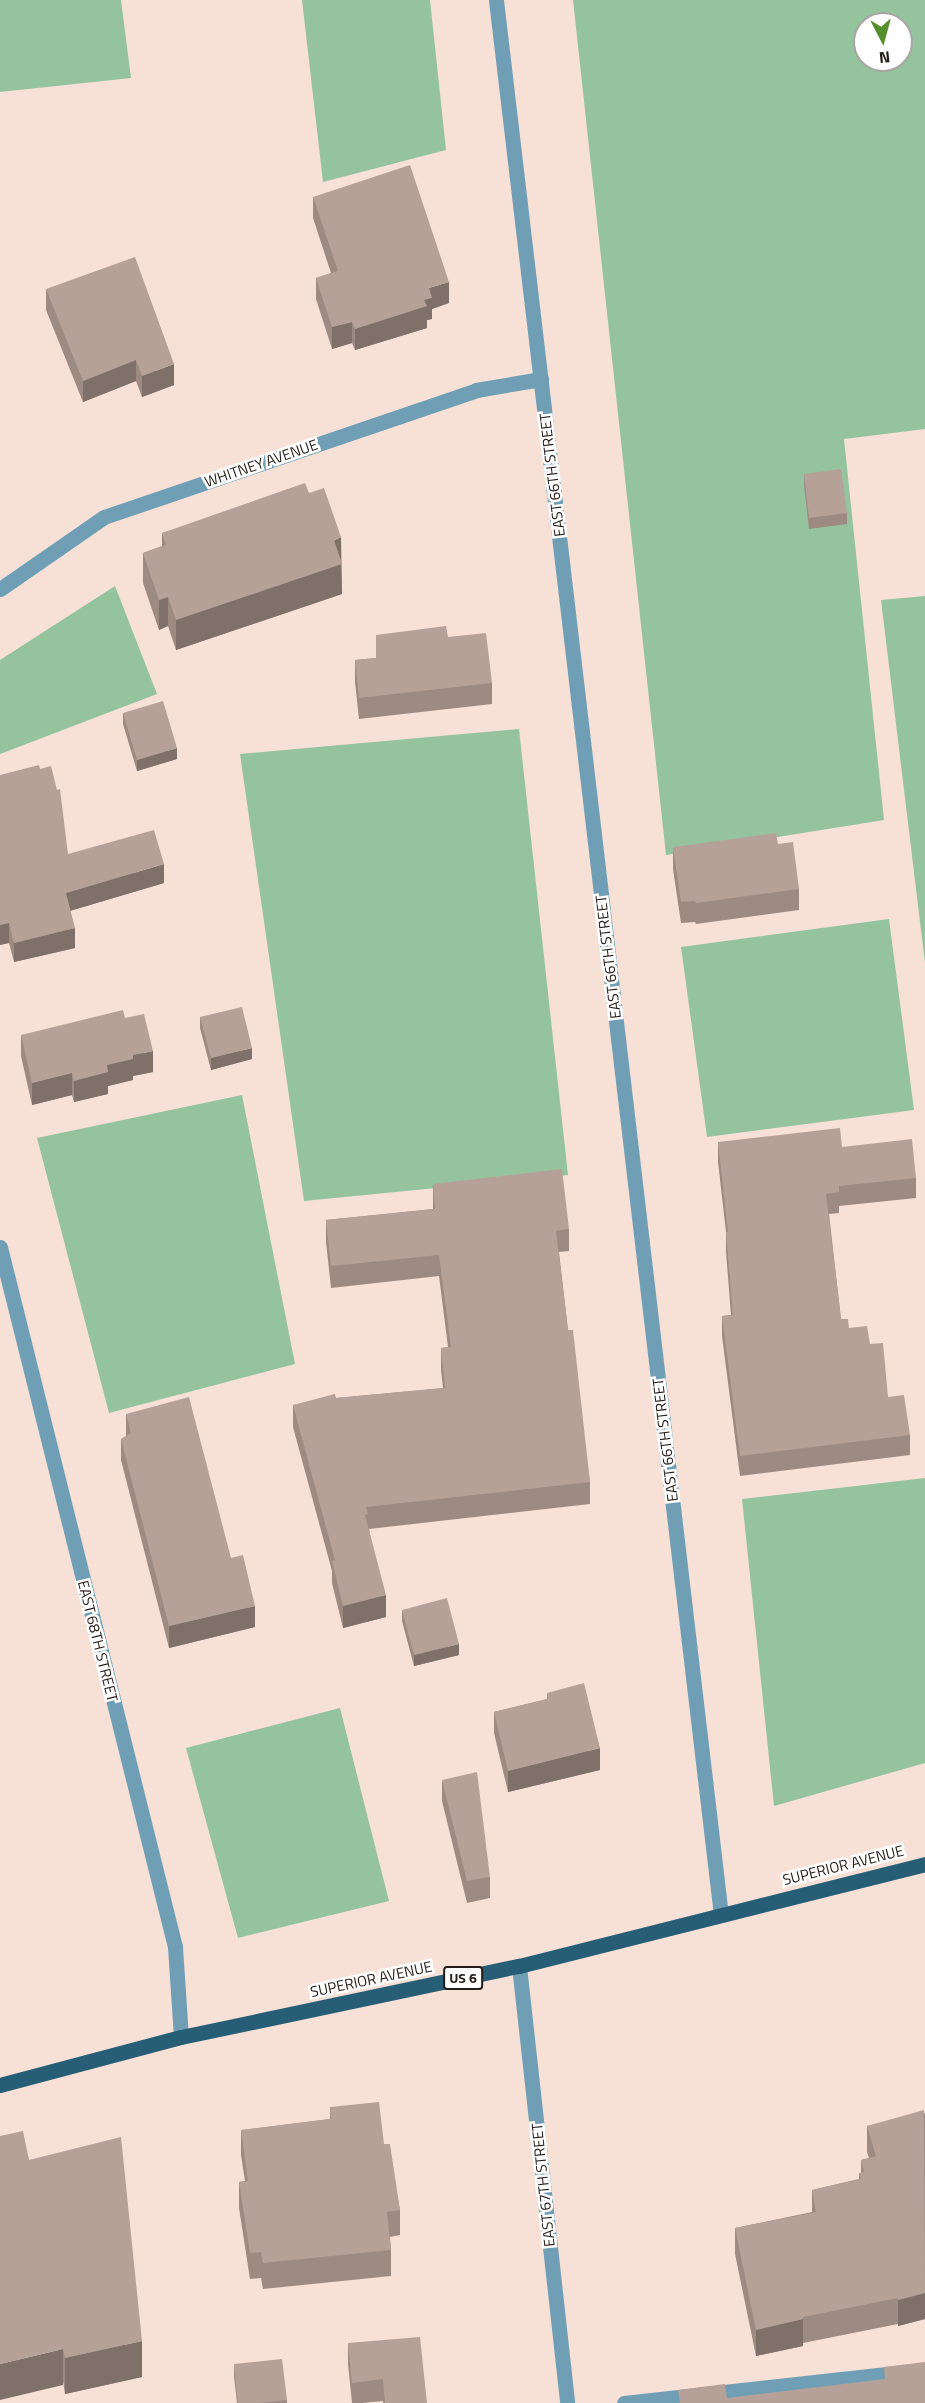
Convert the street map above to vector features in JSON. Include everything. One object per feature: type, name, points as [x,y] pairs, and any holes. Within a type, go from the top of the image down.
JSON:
[{"type":"main road","name":"SUPERIOR AVENUE","points":[[0,2085],[182,2037],[519,1966],[925,1864]]},
{"type":"street","name":"EAST 66TH STREET","points":[[496,0],[721,1915]]},
{"type":"street","name":"WHITNEY AVENUE","points":[[0,589],[104,517],[476,390],[541,379]]},
{"type":"street","name":"EAST 68TH STREET","points":[[0,1247],[175,1947],[182,2037]]},
{"type":"street","name":"EAST 67TH STREET","points":[[519,1966],[567,2403]]},
{"type":"street","points":[[624,2403],[925,2370]]},
{"type":"green space","points":[[0,0],[121,0],[131,78],[0,92]]},
{"type":"green space","points":[[302,0],[430,0],[446,150],[323,182]]},
{"type":"green space","points":[[573,0],[925,0],[925,429],[844,439],[884,820],[666,855]]},
{"type":"green space","points":[[115,586],[157,694],[0,754],[0,660]]},
{"type":"green space","points":[[925,596],[925,963],[881,600]]},
{"type":"green space","points":[[519,729],[568,1175],[304,1201],[240,754]]},
{"type":"green space","points":[[889,919],[914,1110],[707,1137],[681,947]]},
{"type":"green space","points":[[242,1095],[295,1364],[109,1413],[37,1138]]},
{"type":"green space","points":[[925,1478],[925,1763],[774,1806],[742,1499]]},
{"type":"green space","points":[[340,1708],[389,1901],[238,1938],[186,1748]]},
{"type":"building","points":[[410,165],[449,282],[429,288],[432,298],[424,300],[427,306],[355,329],[352,322],[332,327],[316,278],[338,271],[313,197]]},
{"type":"building","points":[[135,257],[174,364],[142,376],[136,360],[83,381],[46,289]]},
{"type":"building","points":[[841,469],[847,513],[809,518],[804,474]]},
{"type":"building","points":[[305,483],[309,493],[324,488],[341,537],[334,540],[342,564],[176,620],[168,597],[159,600],[143,553],[166,545],[162,533]]},
{"type":"building","points":[[446,626],[448,637],[486,633],[492,683],[359,698],[355,660],[376,658],[376,635]]},
{"type":"building","points":[[163,701],[177,748],[137,760],[123,713]]},
{"type":"building","points":[[39,765],[40,769],[51,766],[57,790],[60,789],[68,854],[154,830],[164,864],[66,893],[75,928],[14,943],[9,923],[0,925],[0,775]]},
{"type":"building","points":[[776,833],[778,844],[793,842],[799,889],[696,903],[695,901],[681,902],[673,847]]},
{"type":"building","points":[[242,1007],[252,1048],[211,1058],[200,1017]]},
{"type":"building","points":[[123,1010],[125,1018],[144,1014],[153,1051],[133,1055],[133,1059],[107,1065],[108,1072],[74,1081],[72,1073],[32,1083],[21,1035]]},
{"type":"building","points":[[840,1128],[842,1147],[912,1139],[916,1178],[839,1186],[839,1192],[826,1194],[841,1319],[848,1319],[849,1328],[867,1326],[870,1344],[883,1343],[888,1397],[904,1395],[910,1435],[740,1456],[722,1316],[733,1315],[726,1232],[728,1232],[718,1142]]},
{"type":"building","points":[[562,1169],[569,1229],[556,1231],[568,1330],[573,1330],[590,1482],[366,1507],[368,1514],[365,1515],[386,1595],[343,1606],[332,1561],[335,1560],[293,1405],[335,1394],[336,1398],[445,1388],[441,1348],[451,1347],[439,1255],[331,1266],[326,1220],[435,1209],[433,1184]]},
{"type":"building","points":[[189,1397],[231,1558],[243,1555],[255,1606],[169,1626],[121,1439],[131,1433],[126,1414]]},
{"type":"building","points":[[447,1598],[459,1644],[414,1655],[402,1610]]},
{"type":"building","points":[[584,1683],[600,1748],[508,1771],[494,1712],[548,1699],[547,1693]]},
{"type":"building","points":[[477,1772],[490,1877],[467,1881],[442,1780]]},
{"type":"building","points":[[379,2102],[384,2144],[390,2144],[400,2210],[387,2212],[391,2250],[263,2263],[261,2252],[250,2253],[239,2182],[248,2181],[241,2130],[331,2119],[330,2107]]},
{"type":"building","points":[[924,2110],[925,2293],[803,2317],[803,2319],[756,2330],[735,2228],[816,2212],[812,2190],[861,2179],[859,2173],[864,2172],[861,2160],[876,2156],[867,2126]]},
{"type":"building","points":[[23,2131],[29,2160],[121,2137],[142,2341],[65,2358],[63,2349],[0,2364],[0,2136]]},
{"type":"building","points":[[420,2337],[427,2403],[385,2403],[383,2379],[352,2383],[348,2343]]},
{"type":"building","points":[[282,2359],[287,2400],[238,2403],[234,2364]]},
{"type":"building","points":[[925,2362],[925,2403],[680,2403],[678,2390],[725,2384],[727,2398],[885,2379],[884,2367]]}]
